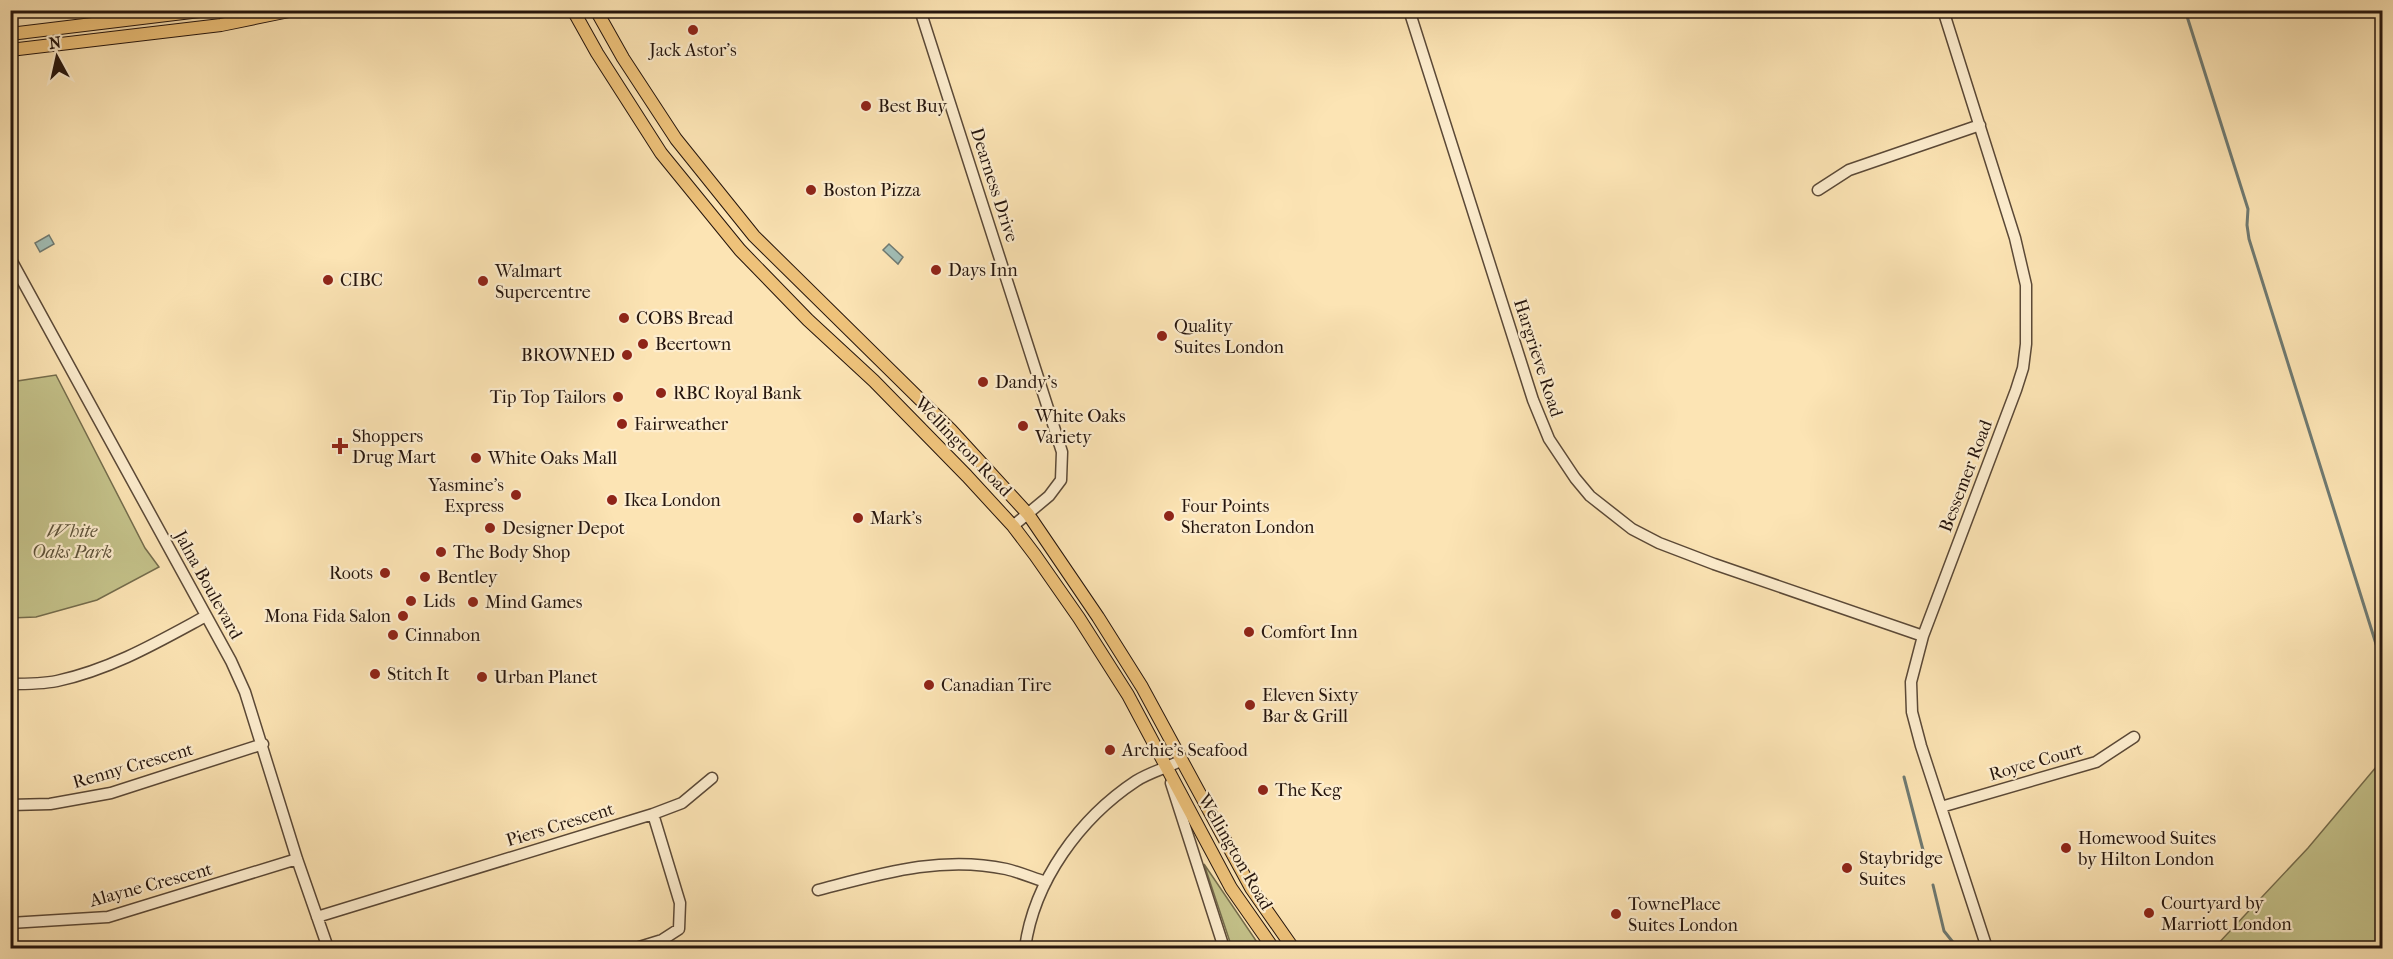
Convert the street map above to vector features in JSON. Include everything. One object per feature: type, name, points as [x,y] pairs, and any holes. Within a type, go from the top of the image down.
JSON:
[{"type":"main road","points":[[10,34],[208,10]]},
{"type":"main road","name":"Wellington Road","points":[[573,10],[597,53],[661,153],[734,243],[807,320],[889,396],[1013,526],[1079,618],[1128,695],[1231,888],[1273,948]]},
{"type":"main road","name":"Wellington Road","points":[[597,10],[623,58],[676,139],[749,229],[958,438],[1028,514],[1142,687],[1251,888],[1293,948]]},
{"type":"main road","points":[[10,50],[199,28],[290,11]]},
{"type":"main road","points":[[734,243],[749,229]]},
{"type":"street","name":"Dearness Drive","points":[[920,10],[1062,452],[1061,480],[1049,495],[1013,526]]},
{"type":"street","name":"Hargrieve Road","points":[[1409,10],[1533,400],[1549,439],[1575,478],[1613,516],[1659,543],[1923,636]]},
{"type":"street","name":"Bessemer Road","points":[[1943,10],[2022,261],[2028,297],[2023,368],[1923,636],[1911,682],[1912,712],[1987,948]]},
{"type":"street","points":[[1818,190],[1849,170],[1980,125]]},
{"type":"street","name":"Jalna Boulevard","points":[[10,258],[241,682],[328,948]]},
{"type":"street","points":[[10,684],[56,681],[93,671],[130,658],[206,616]]},
{"type":"street","name":"Royce Court","points":[[1941,807],[2096,762],[2134,737]]},
{"type":"street","name":"Renny Crescent","points":[[10,805],[50,804],[93,797],[263,744]]},
{"type":"street","points":[[1025,948],[1027,934],[1046,882],[1069,844],[1107,802],[1139,779],[1182,760]]},
{"type":"street","points":[[1167,768],[1224,948]]},
{"type":"street","name":"Piers Crescent","points":[[317,917],[653,814],[682,803],[712,778]]},
{"type":"street","points":[[636,948],[662,940],[679,929],[680,903],[653,814]]},
{"type":"street","name":"Alayne Crescent","points":[[10,923],[108,917],[297,859]]},
{"type":"street","points":[[818,890],[896,869],[934,864],[968,864],[1006,869],[1046,882]]},
{"type":"green space","name":"White Oaks Park","points":[[56,375],[145,548],[159,567],[97,600],[36,617],[11,618],[11,382]]},
{"type":"green space","points":[[2382,760],[2382,948],[2214,948],[2308,848]]},
{"type":"green space","points":[[1204,864],[1261,948],[1232,948]]},
{"type":"water","points":[[49,235],[54,244],[40,252],[35,243]]},
{"type":"water","points":[[889,244],[903,257],[898,264],[883,250]]},
{"type":"waterway","points":[[2185,10],[2248,209],[2249,239],[2382,663]]},
{"type":"waterway","points":[[1904,777],[1923,850]]},
{"type":"waterway","points":[[1933,885],[1944,931],[1956,946]]},
{"type":"place","name":"Jack Astor's","points":[[693,30]]},
{"type":"place","name":"Best Buy","points":[[866,106]]},
{"type":"place","name":"Boston Pizza","points":[[811,190]]},
{"type":"place","name":"Days Inn","points":[[936,270]]},
{"type":"place","name":"CIBC","points":[[328,280]]},
{"type":"place","name":"Walmart Supercentre","points":[[483,281]]},
{"type":"place","name":"COBS Bread","points":[[624,318]]},
{"type":"place","name":"Quality Suites London","points":[[1162,336]]},
{"type":"place","name":"Beertown","points":[[643,344]]},
{"type":"place","name":"BROWNED","points":[[627,355]]},
{"type":"place","name":"Dandy's","points":[[983,382]]},
{"type":"place","name":"RBC Royal Bank","points":[[661,393]]},
{"type":"place","name":"Tip Top Tailors","points":[[618,397]]},
{"type":"place","name":"Fairweather","points":[[622,424]]},
{"type":"place","name":"White Oaks Variety","points":[[1023,426]]},
{"type":"place","name":"Shoppers Drug Mart","points":[[340,446]]},
{"type":"place","name":"White Oaks Mall","points":[[476,458]]},
{"type":"place","name":"Yasmine's Express","points":[[516,495]]},
{"type":"place","name":"Ikea London","points":[[612,500]]},
{"type":"place","name":"Four Points Sheraton London","points":[[1169,516]]},
{"type":"place","name":"Mark's","points":[[858,518]]},
{"type":"place","name":"Designer Depot","points":[[490,528]]},
{"type":"place","name":"The Body Shop","points":[[441,552]]},
{"type":"place","name":"Roots","points":[[385,573]]},
{"type":"place","name":"Bentley","points":[[425,577]]},
{"type":"place","name":"Lids","points":[[411,601]]},
{"type":"place","name":"Mind Games","points":[[473,602]]},
{"type":"place","name":"Mona Fida Salon","points":[[403,616]]},
{"type":"place","name":"Comfort Inn","points":[[1249,632]]},
{"type":"place","name":"Cinnabon","points":[[393,635]]},
{"type":"place","name":"Stitch It","points":[[375,674]]},
{"type":"place","name":"Urban Planet","points":[[482,677]]},
{"type":"place","name":"Canadian Tire","points":[[929,685]]},
{"type":"place","name":"Eleven Sixty Bar & Grill","points":[[1250,705]]},
{"type":"place","name":"Archie's Seafood","points":[[1110,750]]},
{"type":"place","name":"The Keg","points":[[1263,790]]},
{"type":"place","name":"Homewood Suites by Hilton London","points":[[2066,848]]},
{"type":"place","name":"Staybridge Suites","points":[[1847,868]]},
{"type":"place","name":"Courtyard by Marriott London","points":[[2149,913]]},
{"type":"place","name":"TownePlace Suites London","points":[[1616,914]]}]
